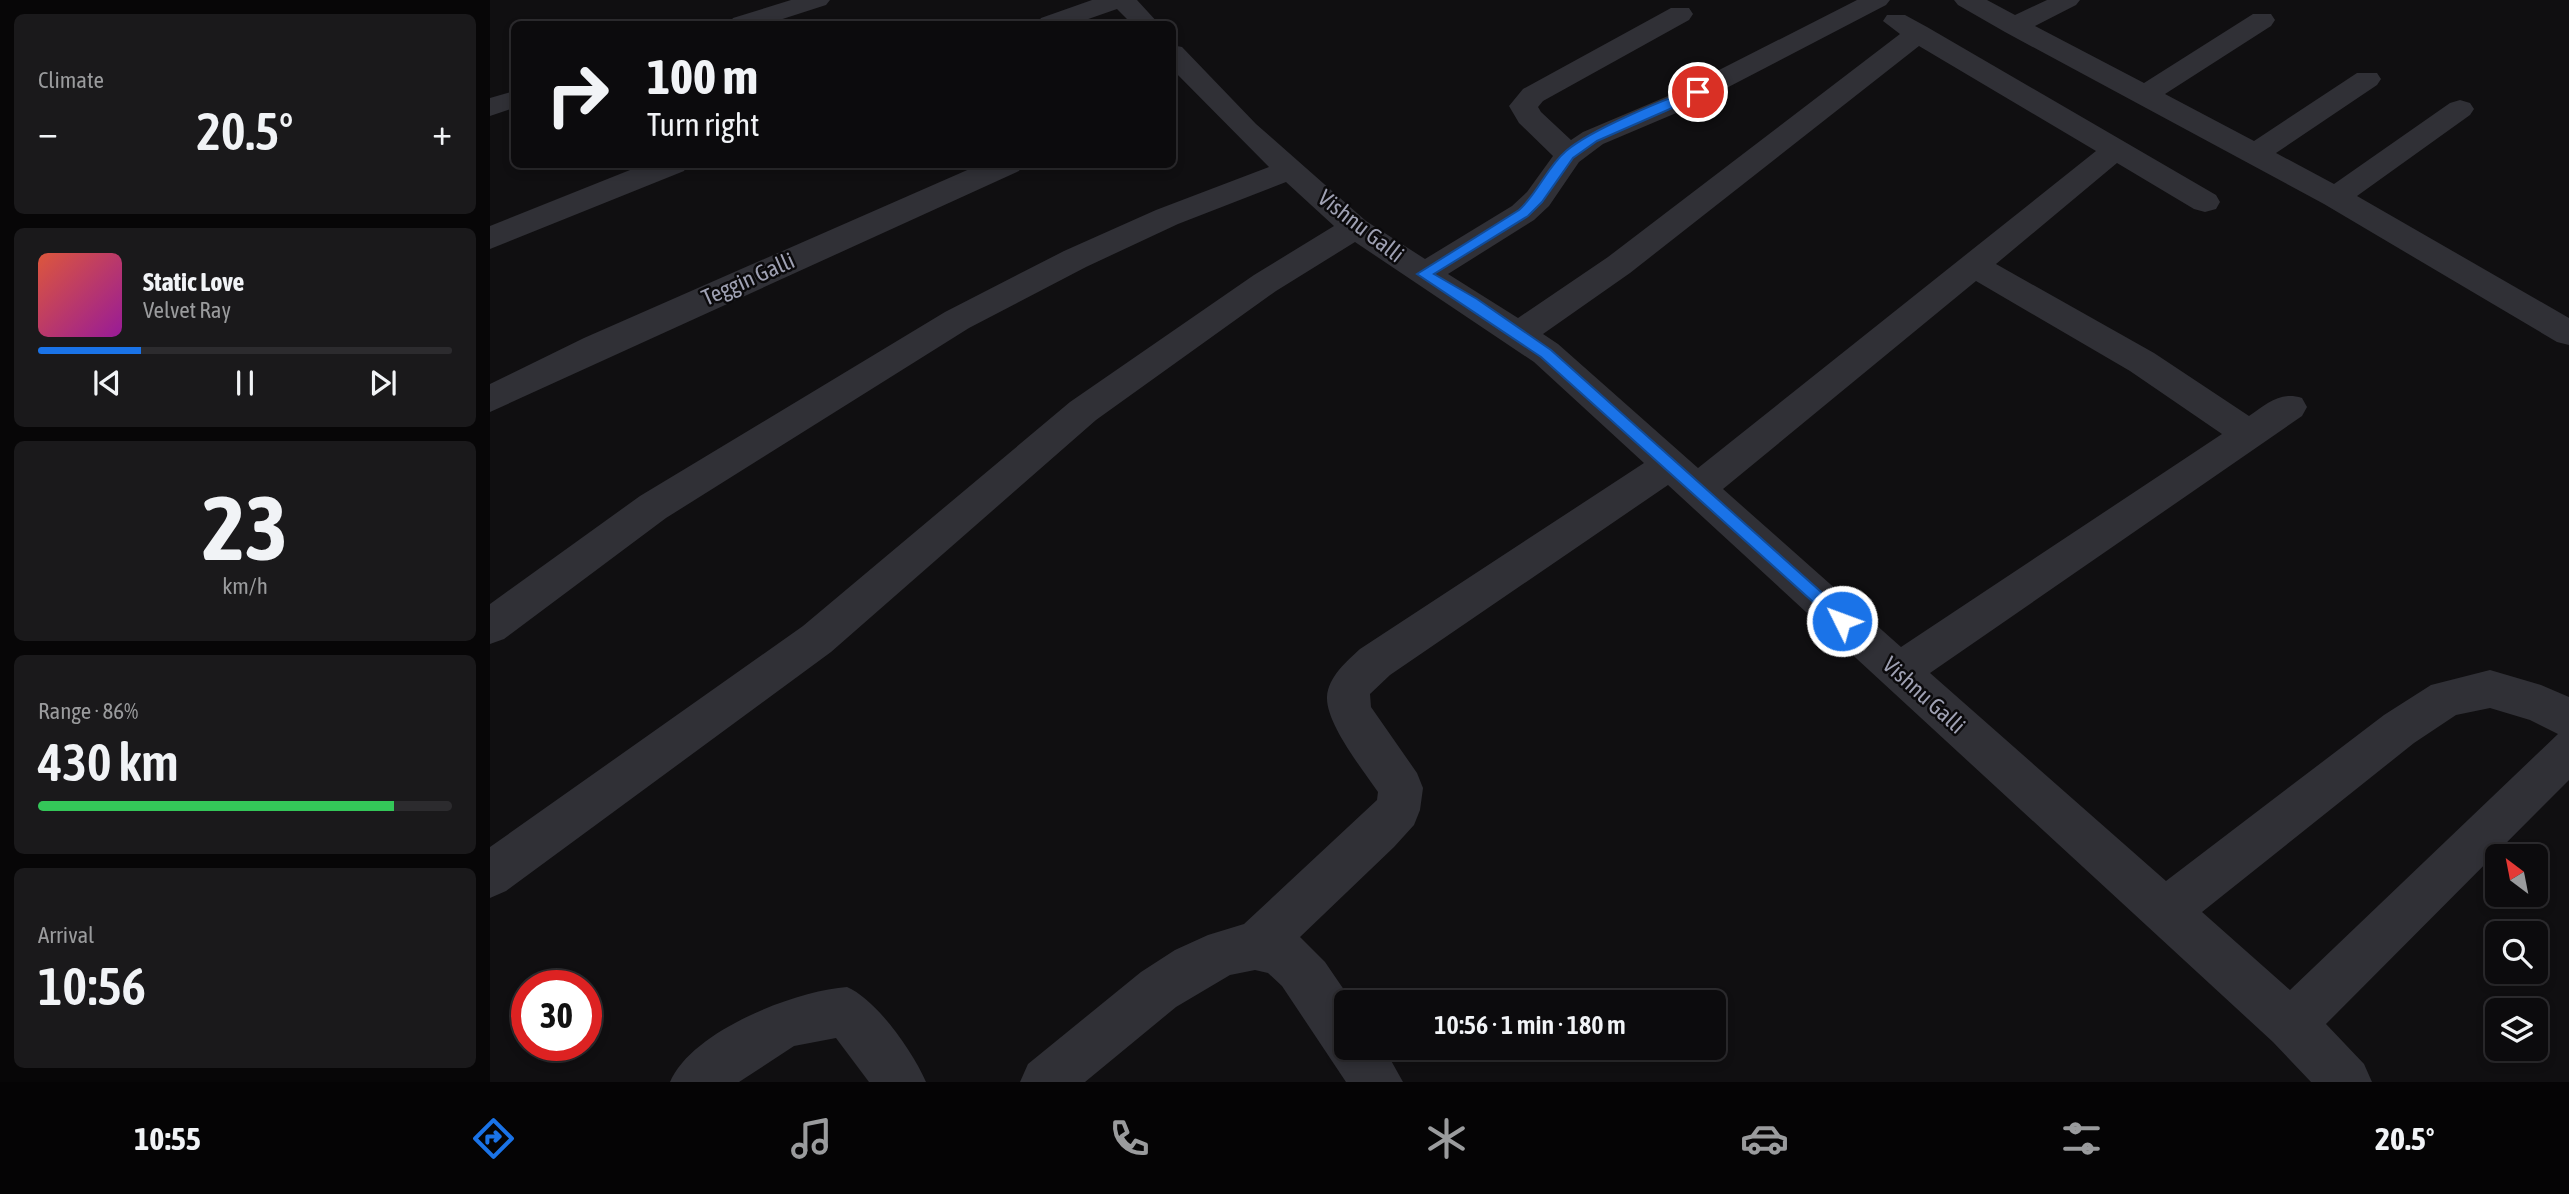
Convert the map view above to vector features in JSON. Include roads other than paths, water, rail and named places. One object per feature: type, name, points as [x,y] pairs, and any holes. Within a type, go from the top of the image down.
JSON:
[{"type":"street","points":[[751,21],[817,0]]},
{"type":"street","points":[[1058,21],[1117,0]]},
{"type":"street","points":[[1124,0],[1143,21]]},
{"type":"street","points":[[1967,0],[2335,197],[2569,333]]},
{"type":"street","points":[[2014,26],[2067,0]]},
{"type":"street","points":[[1424,274],[1523,213],[1538,199],[1569,155],[1593,138],[1678,102],[1869,1],[1918,33],[2205,202]]},
{"type":"street","points":[[1569,155],[1529,117],[1523,106],[1533,95],[1680,14]]},
{"type":"street","points":[[2144,95],[2262,20]]},
{"type":"street","points":[[1519,334],[1619,265],[1918,33]]},
{"type":"street","points":[[1176,64],[1186,90]]},
{"type":"street","points":[[2255,155],[2367,79]]},
{"type":"street","name":"Vishnu Galli","points":[[1186,90],[1291,169],[1355,228],[1546,353],[2291,1024],[2346,1082]]},
{"type":"street","points":[[490,107],[511,100]]},
{"type":"street","points":[[2335,197],[2460,109]]},
{"type":"street","points":[[1258,944],[1398,810],[1401,788],[1354,718],[1348,699],[1353,682],[1375,662],[1682,477],[1746,452],[2116,149]]},
{"type":"street","points":[[490,238],[663,168]]},
{"type":"street","name":"Teggin Galli","points":[[490,399],[596,347],[999,168]]},
{"type":"street","points":[[490,627],[653,507],[957,320],[1110,243],[1291,169]]},
{"type":"street","points":[[490,876],[817,639],[1083,411],[1265,283],[1355,228]]},
{"type":"street","points":[[1975,266],[2142,362],[2249,434]]},
{"type":"street","points":[[1898,672],[2289,407]]},
{"type":"street","points":[[2164,912],[2399,729],[2445,698],[2490,690],[2541,704],[2569,719]]},
{"type":"street","points":[[2291,1024],[2569,750]]},
{"type":"street","points":[[1046,1082],[1185,969],[1222,951],[1258,944],[1279,952],[1297,967],[1334,1020]]},
{"type":"street","points":[[696,1082],[778,1025],[816,1012],[847,1012],[900,1082]]},
{"type":"street","points":[[1361,1060],[1377,1082]]}]
